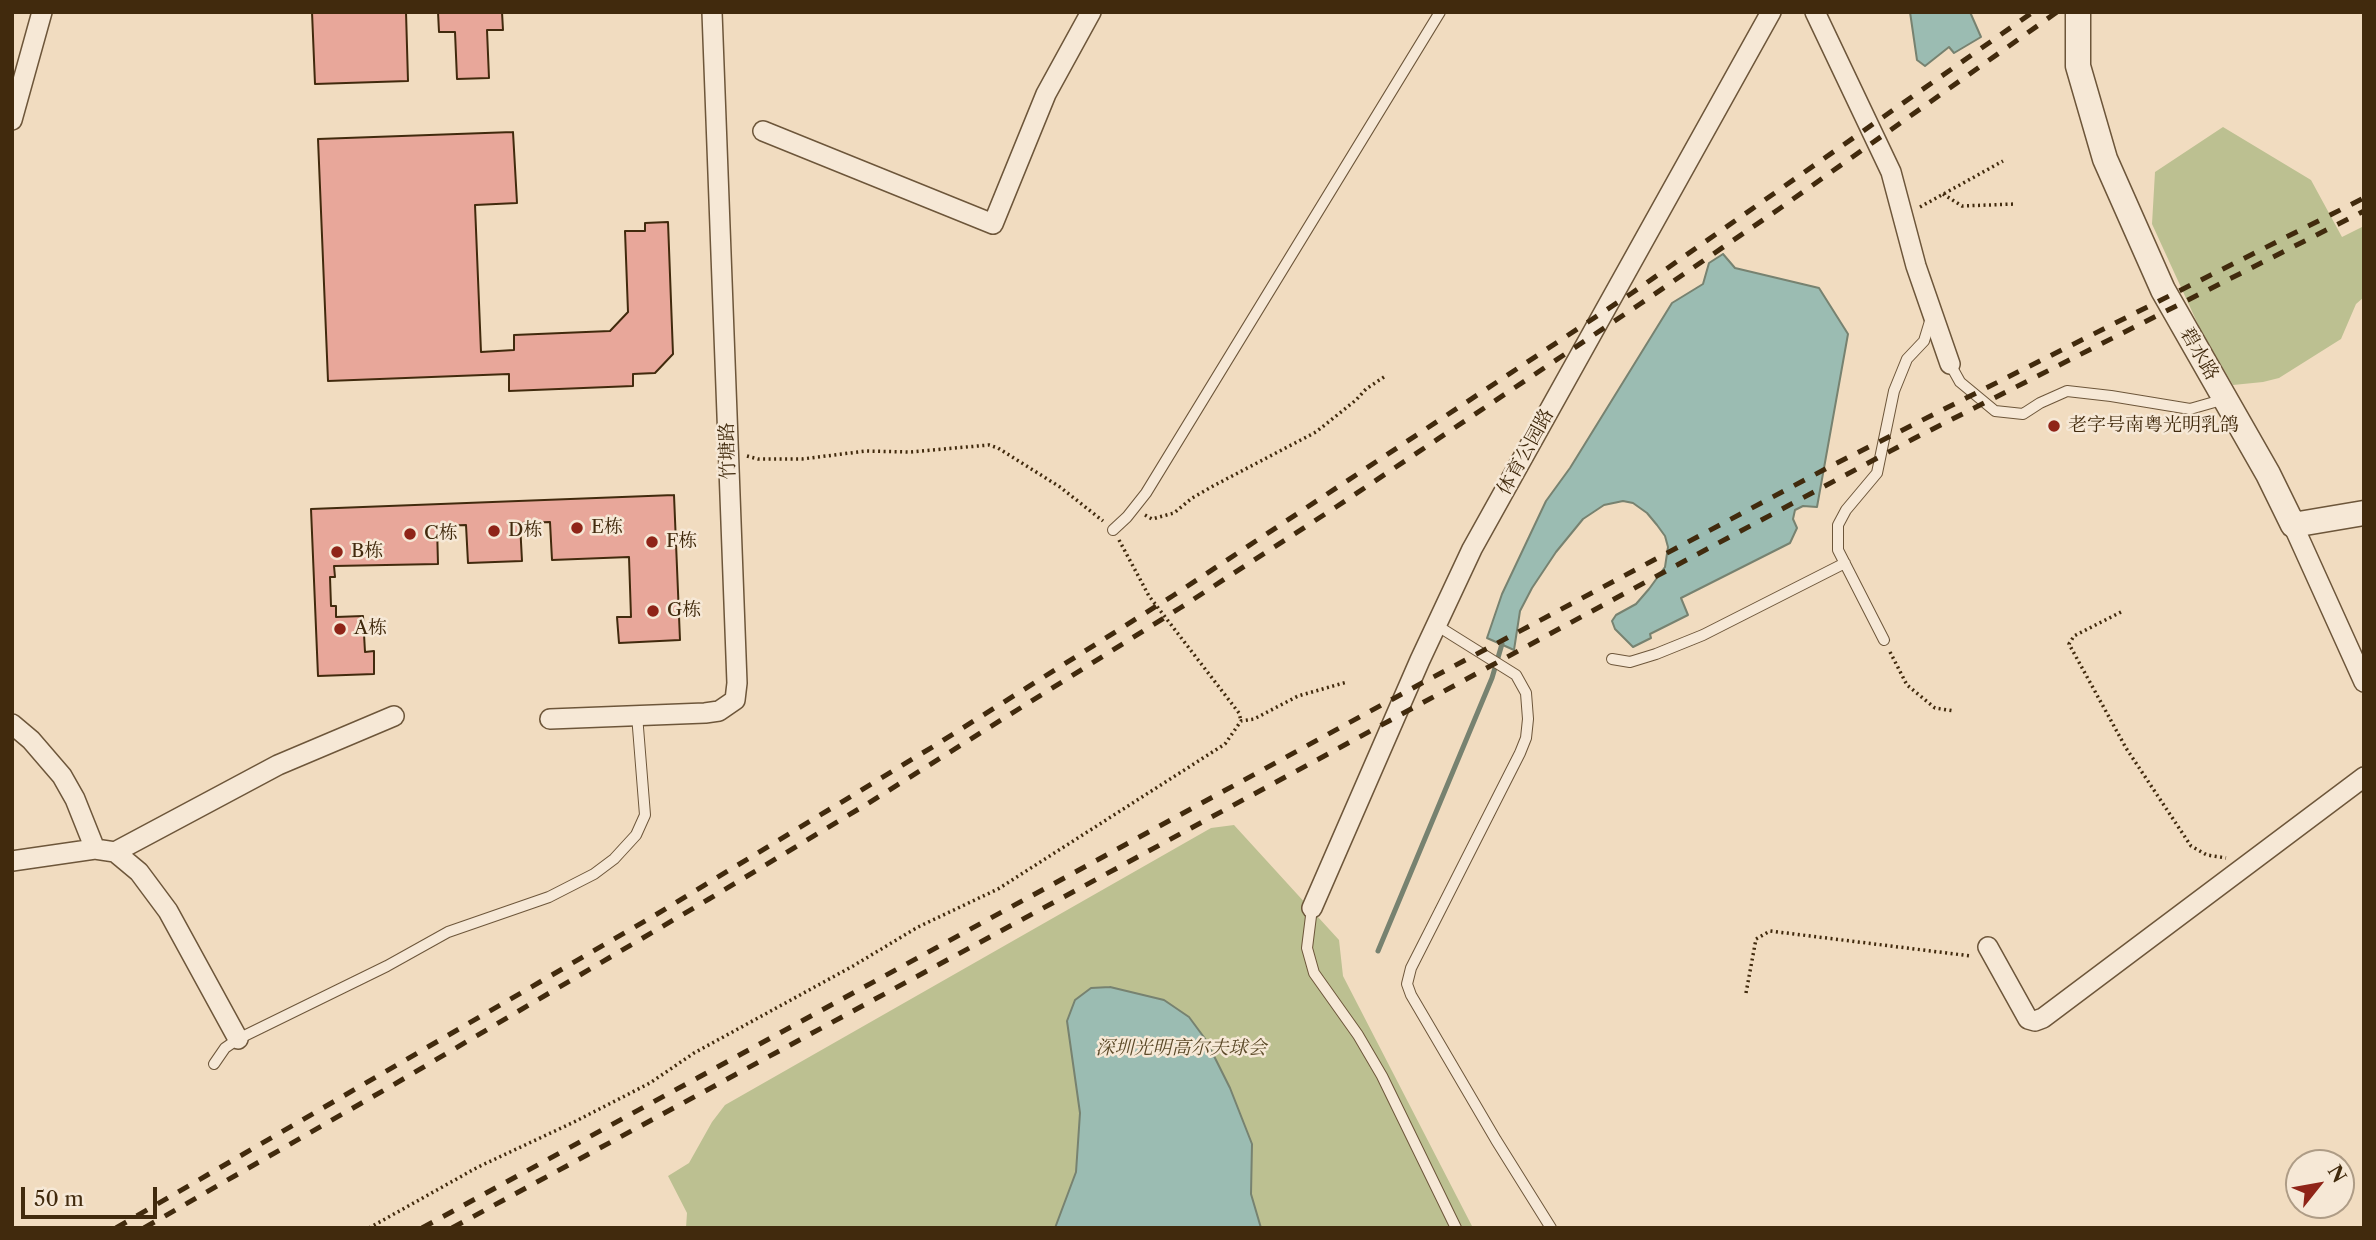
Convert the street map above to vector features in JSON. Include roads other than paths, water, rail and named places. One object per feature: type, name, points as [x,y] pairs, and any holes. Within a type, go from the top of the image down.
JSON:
[{"type":"street","points":[[12,120],[42,12]]},
{"type":"street","name":"竹塘路","points":[[550,719],[719,711],[735,700],[737,683],[712,12]]},
{"type":"street","points":[[763,131],[993,224],[1046,94],[1091,12]]},
{"type":"street","name":"体育公园路","points":[[1312,908],[1472,549],[1771,12]]},
{"type":"street","points":[[1815,12],[1891,172],[1950,364]]},
{"type":"street","name":"碧水路","points":[[2078,12],[2078,65],[2105,159],[2163,289],[2226,399],[2292,525],[2364,682]]},
{"type":"street","points":[[2292,525],[2364,513]]},
{"type":"street","points":[[115,852],[278,765],[394,716]]},
{"type":"street","points":[[12,724],[31,740],[62,776],[94,849]]},
{"type":"street","points":[[1991,953],[2028,1019],[2035,1021],[2043,1018],[2364,777]]},
{"type":"street","points":[[12,861],[94,849],[115,852],[139,872],[168,911],[238,1040]]},
{"type":"lane","points":[[1113,530],[1134,509],[1440,12]]},
{"type":"lane","points":[[1884,640],[1838,550],[1838,525],[1846,510],[1877,473],[1894,391],[1907,359],[1924,341],[1933,314]]},
{"type":"lane","points":[[1950,364],[1960,382],[1995,411],[2023,414],[2040,402],[2067,391],[2190,409],[2226,399]]},
{"type":"lane","points":[[1612,659],[1630,662],[1703,635],[1844,563]]},
{"type":"lane","points":[[1436,625],[1510,668],[1522,683],[1528,703],[1525,738],[1411,968],[1407,984],[1496,1140],[1551,1228]]},
{"type":"lane","points":[[214,1064],[225,1048],[238,1040],[387,966],[448,932],[549,897],[594,874],[614,859],[636,835],[645,815],[637,715]]},
{"type":"lane","points":[[1312,908],[1307,948],[1314,973],[1358,1035],[1382,1076],[1456,1228]]},
{"type":"water","points":[[1910,12],[1970,12],[1981,37],[1954,53],[1949,47],[1925,66],[1917,60]]},
{"type":"water","points":[[1723,254],[1735,268],[1819,288],[1848,334],[1817,507],[1803,506],[1795,510],[1793,519],[1797,528],[1790,543],[1681,598],[1688,615],[1650,634],[1651,638],[1633,647],[1615,629],[1612,621],[1616,615],[1636,604],[1649,589],[1665,567],[1668,547],[1665,536],[1657,525],[1633,503],[1623,501],[1604,505],[1583,519],[1532,588],[1520,611],[1514,650],[1487,638],[1502,594],[1546,501],[1570,468],[1672,303],[1703,284],[1709,263]]},
{"type":"water","points":[[1110,987],[1164,1000],[1189,1017],[1206,1040],[1230,1088],[1252,1144],[1251,1194],[1261,1228],[1055,1228],[1076,1172],[1080,1113],[1067,1021],[1075,1000],[1091,988]]},
{"type":"waterway","points":[[1378,951],[1492,678],[1502,644]]},
{"type":"railway","points":[[116,1228],[657,914],[934,746],[1174,595],[1632,293],[2033,12]]},
{"type":"railway","points":[[144,1228],[709,899],[867,804],[1180,608],[1640,304],[2057,12]]},
{"type":"railway","points":[[422,1228],[1422,683],[1831,466],[2364,198]]},
{"type":"railway","points":[[452,1228],[1913,439],[2364,211]]},
{"type":"place","name":"老字号南粤光明乳鸽","points":[[2054,426]]},
{"type":"place","name":"E栋","points":[[577,528]]},
{"type":"place","name":"D栋","points":[[494,531]]},
{"type":"place","name":"C栋","points":[[410,534]]},
{"type":"place","name":"F栋","points":[[652,542]]},
{"type":"place","name":"B栋","points":[[337,552]]},
{"type":"place","name":"G栋","points":[[653,611]]},
{"type":"place","name":"A栋","points":[[340,629]]},
{"type":"park label","name":"深圳光明高尔夫球会","points":[[1181,1049]]}]
